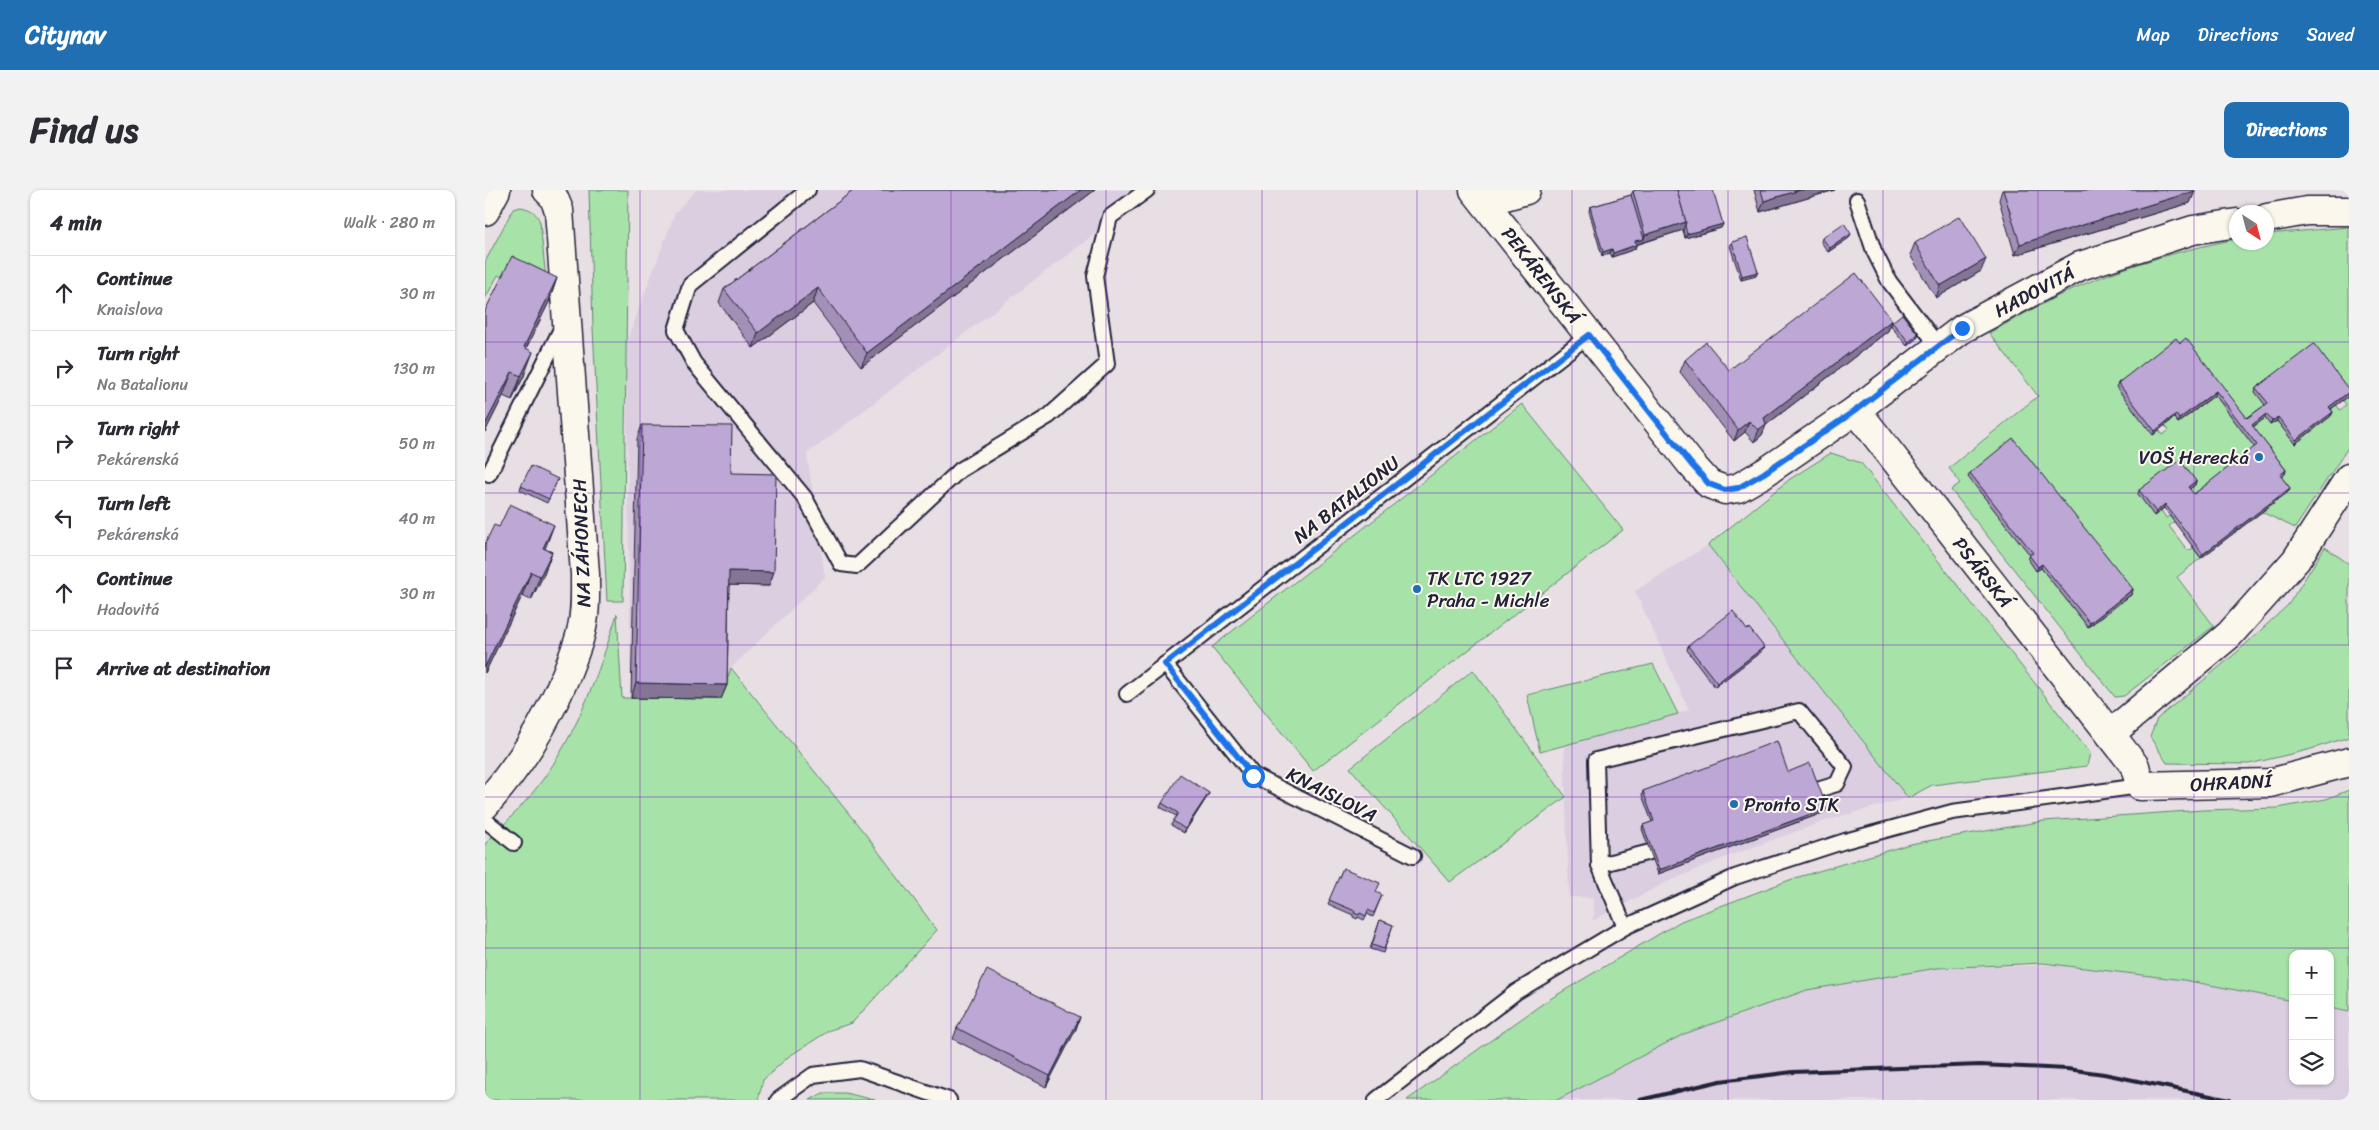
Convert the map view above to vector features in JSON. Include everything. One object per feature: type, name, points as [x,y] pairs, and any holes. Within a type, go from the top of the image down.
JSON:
[{"type":"street","points":[[485,211],[496,190]]},
{"type":"street","name":"NA ZÁHONECH","points":[[485,805],[506,781],[531,746],[554,703],[581,632],[585,604],[585,574],[559,210],[553,196],[547,190]]},
{"type":"street","points":[[1479,196],[1526,190]]},
{"type":"street","name":"PEKÁRENSKÁ","points":[[1479,196],[1691,464],[1709,484],[1725,490],[1738,488],[1764,473],[1856,410]]},
{"type":"street","points":[[2274,217],[2307,211],[2349,211]]},
{"type":"street","name":"HADOVITÁ","points":[[1856,410],[1962,328],[2080,266],[2193,230],[2229,224]]},
{"type":"street","name":"PSÁRSKÁ","points":[[1856,410],[2111,734],[2135,766],[2140,786]]},
{"type":"street","points":[[2111,734],[2229,635],[2296,560],[2349,478]]},
{"type":"street","name":"OHRADNÍ","points":[[2140,786],[2270,782],[2349,762]]},
{"type":"lane","points":[[808,190],[690,285],[677,330],[694,362],[805,498],[841,564],[857,566],[960,470],[1049,416],[1107,364],[1095,276],[1110,217],[1147,190]]},
{"type":"lane","points":[[1857,200],[1874,251],[1889,281],[1938,346]]},
{"type":"lane","points":[[489,474],[567,315]]},
{"type":"lane","name":"NA BATALIONU","points":[[1127,694],[1589,335]]},
{"type":"lane","name":"KNAISLOVA","points":[[1165,664],[1253,776],[1413,856]]},
{"type":"lane","points":[[1625,927],[1599,866],[1596,760],[1799,711],[1845,767],[1837,784],[1817,790]]},
{"type":"lane","points":[[1376,1100],[1516,992],[1625,927],[1735,877],[1845,842],[1952,812],[2140,786]]},
{"type":"lane","points":[[485,820],[514,843]]},
{"type":"lane","points":[[1599,866],[1650,852]]},
{"type":"lane","points":[[779,1100],[813,1075],[860,1069],[949,1100]]},
{"type":"shaded area","points":[[696,190],[1152,190],[807,454],[825,577],[731,668],[720,698],[631,698],[626,343],[675,213]]},
{"type":"shaded area","points":[[1708,545],[1908,798],[1828,820],[1726,857],[1661,885],[1592,921],[1594,915],[1593,898],[1569,897],[1564,745],[1689,710],[1635,591]]},
{"type":"shaded area","points":[[2056,965],[2184,980],[2289,1000],[2289,1085],[2334,1085],[2334,1009],[2349,1012],[2349,1100],[1557,1100],[1684,1034],[1807,990],[1937,968]]},
{"type":"green space","points":[[589,190],[628,190],[623,601],[607,601],[593,328]]},
{"type":"green space","points":[[521,207],[533,212],[540,222],[548,298],[498,275],[485,299],[485,262],[513,209]]},
{"type":"green space","points":[[2349,227],[2349,446],[2295,528],[2262,512],[2279,479],[2284,474],[2250,429],[2265,418],[2277,421],[2295,444],[2336,404],[2340,410],[2346,405],[2343,400],[2266,407],[2245,422],[2185,342],[2159,430],[2163,435],[2169,430],[2165,426],[2174,418],[2178,423],[2215,395],[2256,449],[2192,498],[2187,491],[2195,485],[2161,510],[2166,518],[2169,516],[2174,522],[2169,526],[2188,551],[2193,548],[2201,558],[2177,577],[2214,626],[2124,696],[2115,697],[1951,490],[1960,483],[1949,468],[2038,396],[1989,333],[2072,289],[2141,263],[2229,241],[2229,250],[2274,250],[2274,233]],"holes":[[[2032,557],[2132,594],[2088,627],[2041,568],[2037,571]]]},
{"type":"green space","name":"TK LTC 1927 Praha - Michle","points":[[1522,404],[1623,530],[1313,771],[1212,647]]},
{"type":"green space","points":[[1831,453],[1861,463],[2090,753],[2087,766],[1932,785],[1908,798],[1708,545],[1790,479]]},
{"type":"green space","points":[[2325,547],[2349,564],[2349,737],[2308,750],[2249,764],[2167,763],[2150,737],[2157,719],[2236,653],[2288,605]]},
{"type":"green space","points":[[617,614],[622,698],[721,699],[731,668],[866,835],[937,930],[852,1023],[830,1030],[788,1057],[763,1080],[758,1100],[485,1100],[485,844],[514,814],[546,776],[572,732],[592,686]]},
{"type":"green space","points":[[1653,664],[1678,714],[1540,752],[1527,695]]},
{"type":"green space","points":[[1473,670],[1566,797],[1450,882],[1350,768]]},
{"type":"green space","points":[[2349,790],[2349,1012],[2334,1009],[2334,950],[2289,950],[2289,1000],[2184,980],[2043,963],[1937,968],[1807,990],[1684,1034],[1557,1100],[1407,1100],[1545,1002],[1681,921],[1795,878],[1910,844],[2044,821],[2203,810],[2278,808],[2326,799]]},
{"type":"green space","points":[[823,1093],[845,1093],[875,1100],[810,1100]]},
{"type":"building","points":[[854,190],[1081,190],[867,353],[818,288],[758,333],[724,289]]},
{"type":"building","points":[[1677,190],[1686,222],[1645,235],[1633,191]]},
{"type":"building","points":[[1677,190],[1713,190],[1723,224],[1687,234],[1686,222]]},
{"type":"building","points":[[1761,190],[1800,190],[1764,201]]},
{"type":"building","points":[[2003,190],[2194,190],[2195,191],[2020,244]]},
{"type":"building","points":[[1631,195],[1644,239],[1635,241],[1636,245],[1613,253],[1612,249],[1603,252],[1590,207]]},
{"type":"building","points":[[1960,216],[1986,259],[1940,286],[1915,243]]},
{"type":"building","points":[[1844,223],[1851,234],[1830,248],[1822,238]]},
{"type":"building","points":[[1747,237],[1758,272],[1742,276],[1732,242]]},
{"type":"building","points":[[512,256],[557,278],[524,347],[533,352],[521,376],[512,372],[485,425],[485,311]]},
{"type":"building","points":[[1856,273],[1892,320],[1764,418],[1766,424],[1758,430],[1749,421],[1738,430],[1685,360],[1706,342],[1729,370]]},
{"type":"building","points":[[1902,314],[1918,334],[1909,342],[1892,322]]},
{"type":"building","name":"VOŠ Herecká","points":[[2176,338],[2180,343],[2186,338],[2247,418],[2268,403],[2256,388],[2314,344],[2349,390],[2349,392],[2329,407],[2333,412],[2296,440],[2278,417],[2272,421],[2266,414],[2252,425],[2286,470],[2280,475],[2290,488],[2203,554],[2165,504],[2156,512],[2139,490],[2180,460],[2196,481],[2188,487],[2194,494],[2257,445],[2216,391],[2179,419],[2176,414],[2155,431],[2118,383]]},
{"type":"building","points":[[642,425],[732,426],[731,473],[776,474],[774,572],[729,571],[727,685],[636,683]]},
{"type":"building","points":[[2013,438],[2133,589],[2090,623],[2042,564],[2038,567],[2029,555],[2033,553],[1970,473]]},
{"type":"building","points":[[531,466],[558,479],[549,499],[521,486]]},
{"type":"building","points":[[510,504],[554,525],[543,548],[552,552],[540,576],[531,572],[485,667],[485,544],[494,525],[499,527]]},
{"type":"building","points":[[1733,611],[1747,630],[1749,628],[1764,647],[1717,683],[1688,646]]},
{"type":"building","name":"Pronto STK","points":[[1777,741],[1788,772],[1810,763],[1827,808],[1659,870],[1643,825],[1654,821],[1643,791]]},
{"type":"building","points":[[1180,774],[1209,793],[1185,829],[1173,821],[1178,813],[1162,803]]},
{"type":"building","points":[[1343,868],[1380,883],[1376,892],[1382,895],[1374,913],[1368,910],[1366,916],[1360,913],[1359,915],[1354,913],[1355,911],[1329,900]]},
{"type":"building","points":[[1380,920],[1393,925],[1384,949],[1372,945]]},
{"type":"building","points":[[987,970],[1080,1017],[1050,1076],[957,1028]]},
{"type":"railway","points":[[1640,1100],[1720,1081],[1793,1072],[1980,1065],[2067,1069],[2104,1074],[2230,1100]]},
{"type":"place","name":"VOŠ Herecká","points":[[2259,457]]},
{"type":"place","name":"TK LTC 1927 Praha - Michle","points":[[1417,589]]},
{"type":"place","name":"Pronto STK","points":[[1734,804]]},
{"type":"route","points":[[1253,776],[1165,664],[1589,335],[1691,464],[1709,484],[1725,490],[1738,488],[1764,473],[1856,410],[1962,328]]}]
